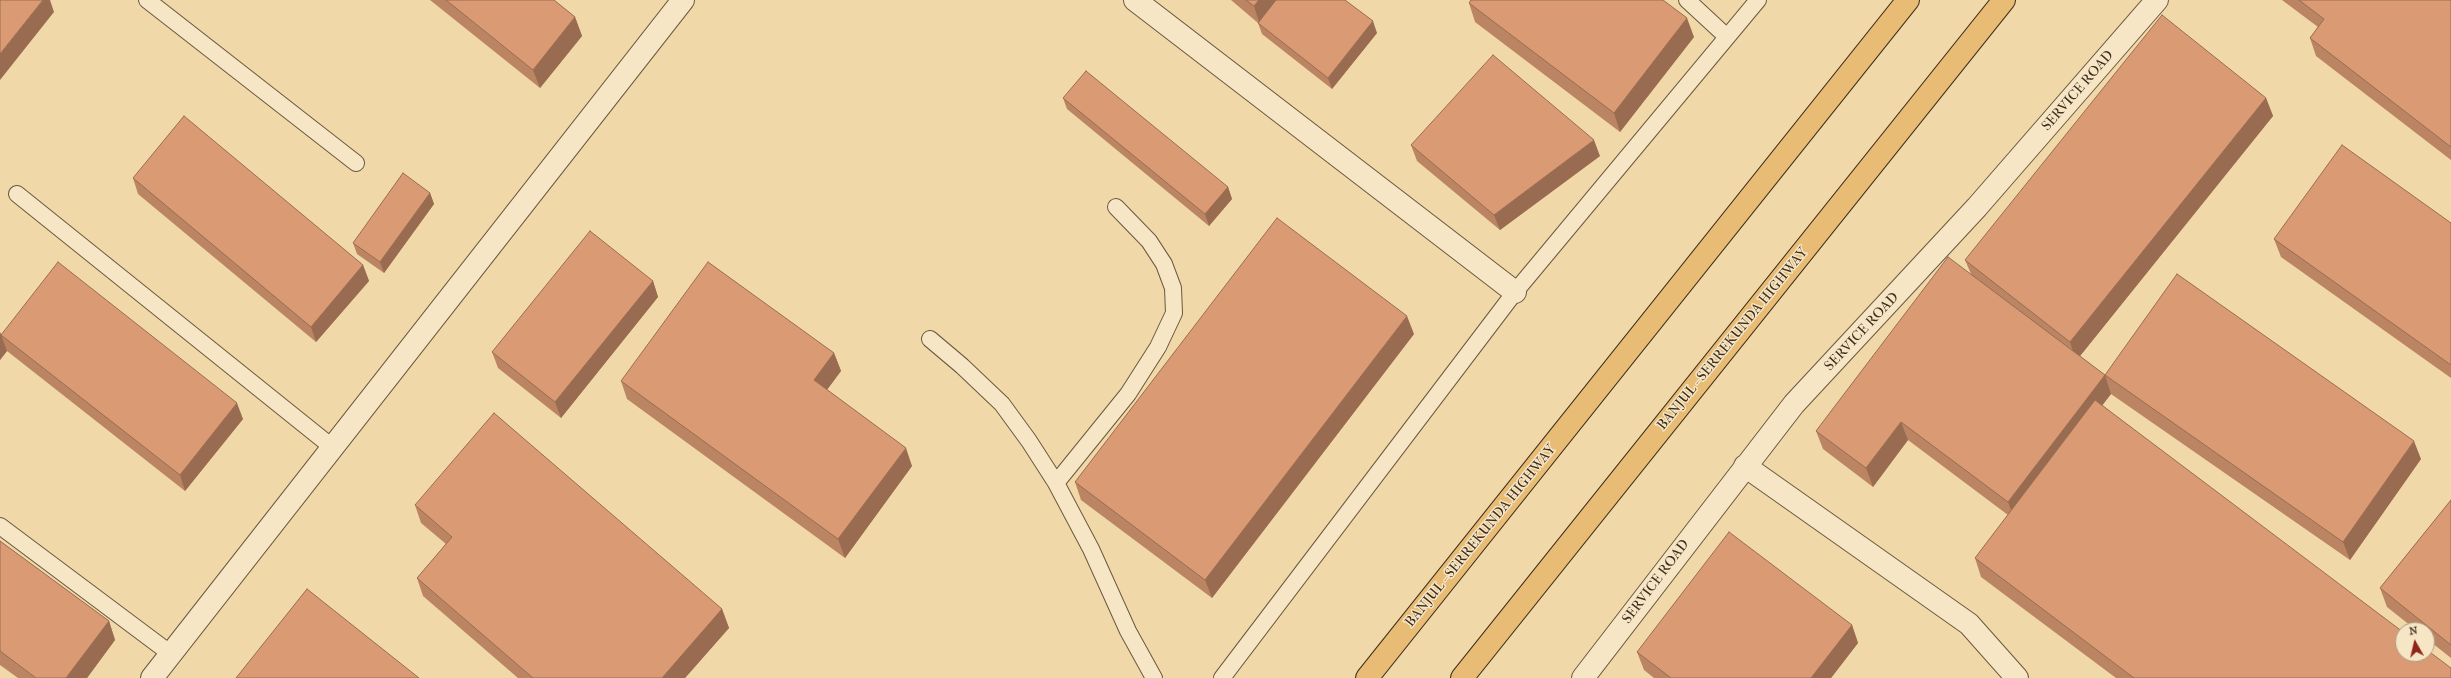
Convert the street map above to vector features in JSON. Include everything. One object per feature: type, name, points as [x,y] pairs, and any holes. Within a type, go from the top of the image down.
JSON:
[{"type":"highway","name":"BANJUL - SERREKUNDA HIGHWAY","points":[[1367,678],[1908,0]]},
{"type":"highway","name":"BANJUL - SERREKUNDA HIGHWAY","points":[[1462,678],[2004,0]]},
{"type":"street","points":[[152,678],[683,0]]},
{"type":"street","points":[[1135,0],[1514,292]]},
{"type":"street","name":"SERVICE ROAD","points":[[1583,678],[1794,404],[1977,207],[2157,0]]},
{"type":"street","points":[[1745,466],[1969,624],[2017,678]]},
{"type":"lane","points":[[147,0],[356,163]]},
{"type":"lane","points":[[1687,0],[1727,37]]},
{"type":"lane","points":[[1222,678],[1514,292],[1758,0]]},
{"type":"lane","points":[[17,194],[332,447]]},
{"type":"lane","points":[[1056,484],[1128,394],[1158,347],[1174,313],[1173,288],[1164,264],[1149,240],[1116,207]]},
{"type":"lane","points":[[930,340],[962,366],[1002,404],[1056,484],[1091,549],[1128,631],[1154,678]]},
{"type":"lane","points":[[0,526],[171,654]]},
{"type":"building","points":[[0,0],[43,0],[0,54]]},
{"type":"building","points":[[446,0],[554,0],[575,17],[533,70]]},
{"type":"building","points":[[1246,0],[1259,0],[1254,6]]},
{"type":"building","points":[[1276,0],[1345,0],[1373,21],[1328,78],[1258,23]]},
{"type":"building","points":[[1471,0],[1663,0],[1687,18],[1614,113],[1469,3]]},
{"type":"building","points":[[2299,0],[2451,0],[2451,147],[2310,38],[2324,19]]},
{"type":"building","points":[[2162,15],[2266,98],[2070,342],[1965,260]]},
{"type":"building","points":[[1493,55],[1594,140],[1494,215],[1411,145]]},
{"type":"building","points":[[1086,71],[1228,187],[1205,214],[1063,98]]},
{"type":"building","points":[[184,116],[363,265],[311,327],[133,178]]},
{"type":"building","points":[[2342,145],[2451,223],[2451,365],[2274,239]]},
{"type":"building","points":[[403,173],[430,193],[380,262],[353,243]]},
{"type":"building","points":[[1277,218],[1407,316],[1205,580],[1075,482]]},
{"type":"building","points":[[590,231],[653,281],[555,402],[492,352]]},
{"type":"building","points":[[1948,257],[2105,375],[2008,502],[1901,422],[1866,468],[1816,431]]},
{"type":"building","points":[[58,262],[237,403],[180,475],[1,335]]},
{"type":"building","points":[[708,262],[834,353],[814,380],[906,448],[838,539],[621,381]]},
{"type":"building","points":[[2177,274],[2414,441],[2343,542],[2105,375]]},
{"type":"building","points":[[2095,400],[2395,626],[2395,662],[2435,662],[2435,656],[2451,668],[2451,678],[2134,678],[1975,558]]},
{"type":"building","points":[[494,413],[722,609],[662,678],[533,678],[417,578],[452,537],[415,505]]},
{"type":"building","points":[[2451,500],[2451,645],[2435,632],[2435,622],[2422,622],[2380,588]]},
{"type":"building","points":[[1729,532],[1852,625],[1811,678],[1671,678],[1637,652]]},
{"type":"building","points":[[0,541],[109,621],[66,678],[36,678],[0,651]]},
{"type":"building","points":[[307,589],[419,678],[236,678]]}]
